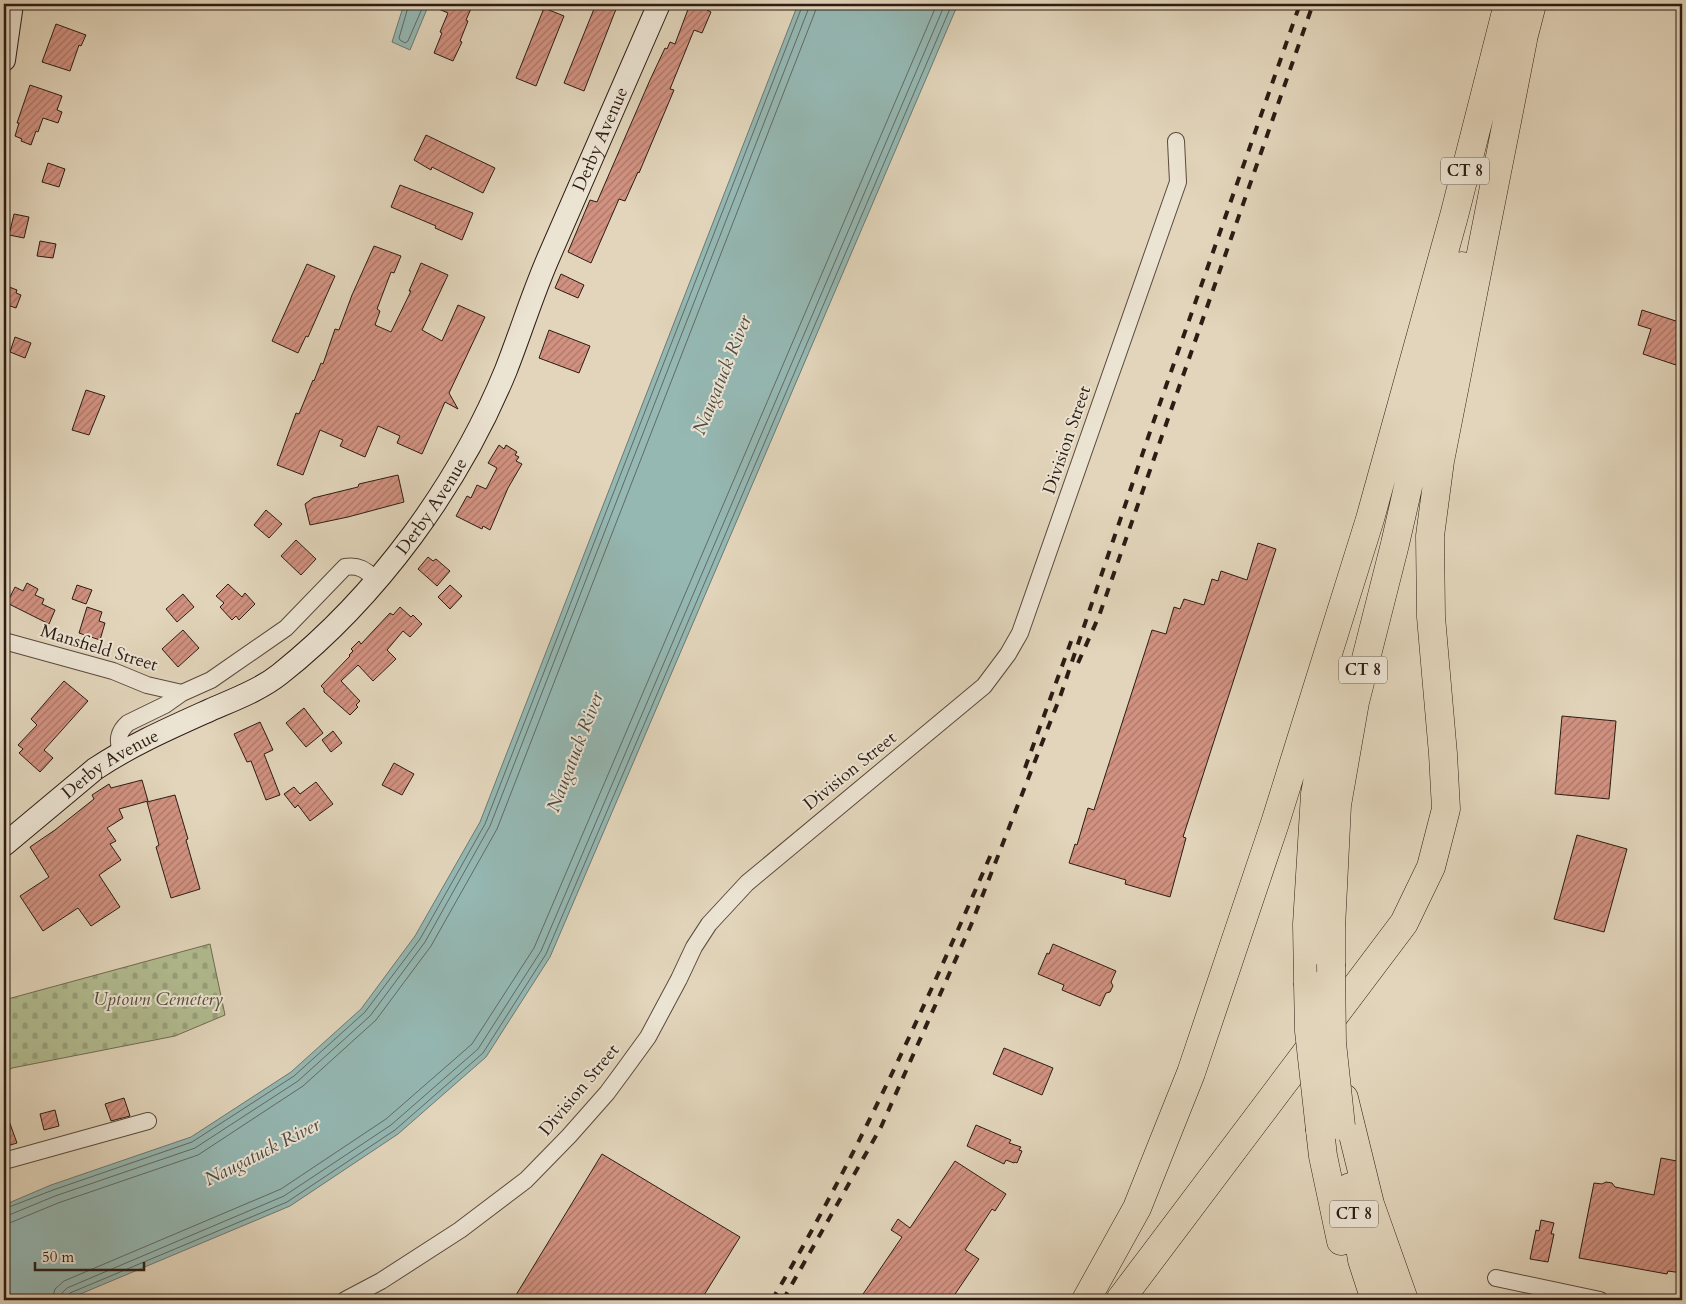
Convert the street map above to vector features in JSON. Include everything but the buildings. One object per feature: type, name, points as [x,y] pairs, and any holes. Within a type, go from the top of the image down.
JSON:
[{"type":"highway","name":"CT 8","points":[[1375,1300],[1362,1260],[1344,1152],[1310,1031],[1307,924],[1316,794],[1342,650],[1370,519],[1454,216],[1507,4]]},
{"type":"highway","name":"CT 8","points":[[1356,1300],[1345,1260],[1323,1156],[1337,1126],[1332,1043],[1331,928],[1337,804],[1355,702],[1395,544],[1445,325],[1477,217],[1532,4]]},
{"type":"highway","points":[[1120,1300],[1404,923],[1431,866],[1446,809],[1431,618],[1430,536],[1440,461],[1523,40]]},
{"type":"highway","points":[[1086,1300],[1137,1208],[1191,1073],[1275,823],[1370,519]]},
{"type":"highway","points":[[1337,1126],[1370,1204],[1404,1300]]},
{"type":"main road","points":[[4,60],[12,4]]},
{"type":"main road","name":"Derby Avenue","points":[[4,845],[95,769],[149,738],[238,698],[278,676],[339,621],[377,580],[418,528],[437,500],[481,424],[506,370],[549,256],[659,4]]},
{"type":"street","name":"Division Street","points":[[345,1300],[381,1281],[460,1230],[526,1180],[607,1093],[648,1037],[679,979],[694,946],[709,924],[747,883],[984,686],[1008,654],[1020,633],[1178,182],[1176,141]]},
{"type":"street","points":[[121,753],[118,737],[124,726],[165,705],[182,693],[211,680],[286,628],[345,567],[355,566],[366,570],[377,580]]},
{"type":"street","name":"Mansfield Street","points":[[4,640],[113,671],[147,686],[182,693]]},
{"type":"street","points":[[4,1161],[148,1121]]},
{"type":"street","points":[[1496,1278],[1600,1300]]},
{"type":"green space","name":"Uptown Cemetery","points":[[210,944],[225,1015],[175,1036],[12,1068],[4,1073],[4,1000]]},
{"type":"water","points":[[404,4],[429,4],[410,50],[392,42]]},
{"type":"water","name":"Naugatuck River","points":[[798,4],[958,4],[550,957],[486,1057],[398,1134],[290,1206],[66,1300],[4,1300],[4,1205],[51,1185],[191,1137],[291,1072],[361,1009],[415,936],[480,822]]},
{"type":"railway","points":[[783,1300],[881,1127],[971,925],[1060,697],[1152,426],[1300,4]]},
{"type":"railway","points":[[1078,663],[1099,616],[1313,4]]},
{"type":"railway","points":[[1025,768],[1073,636]]},
{"type":"railway","points":[[772,1300],[862,1135],[916,1023],[992,852]]}]
